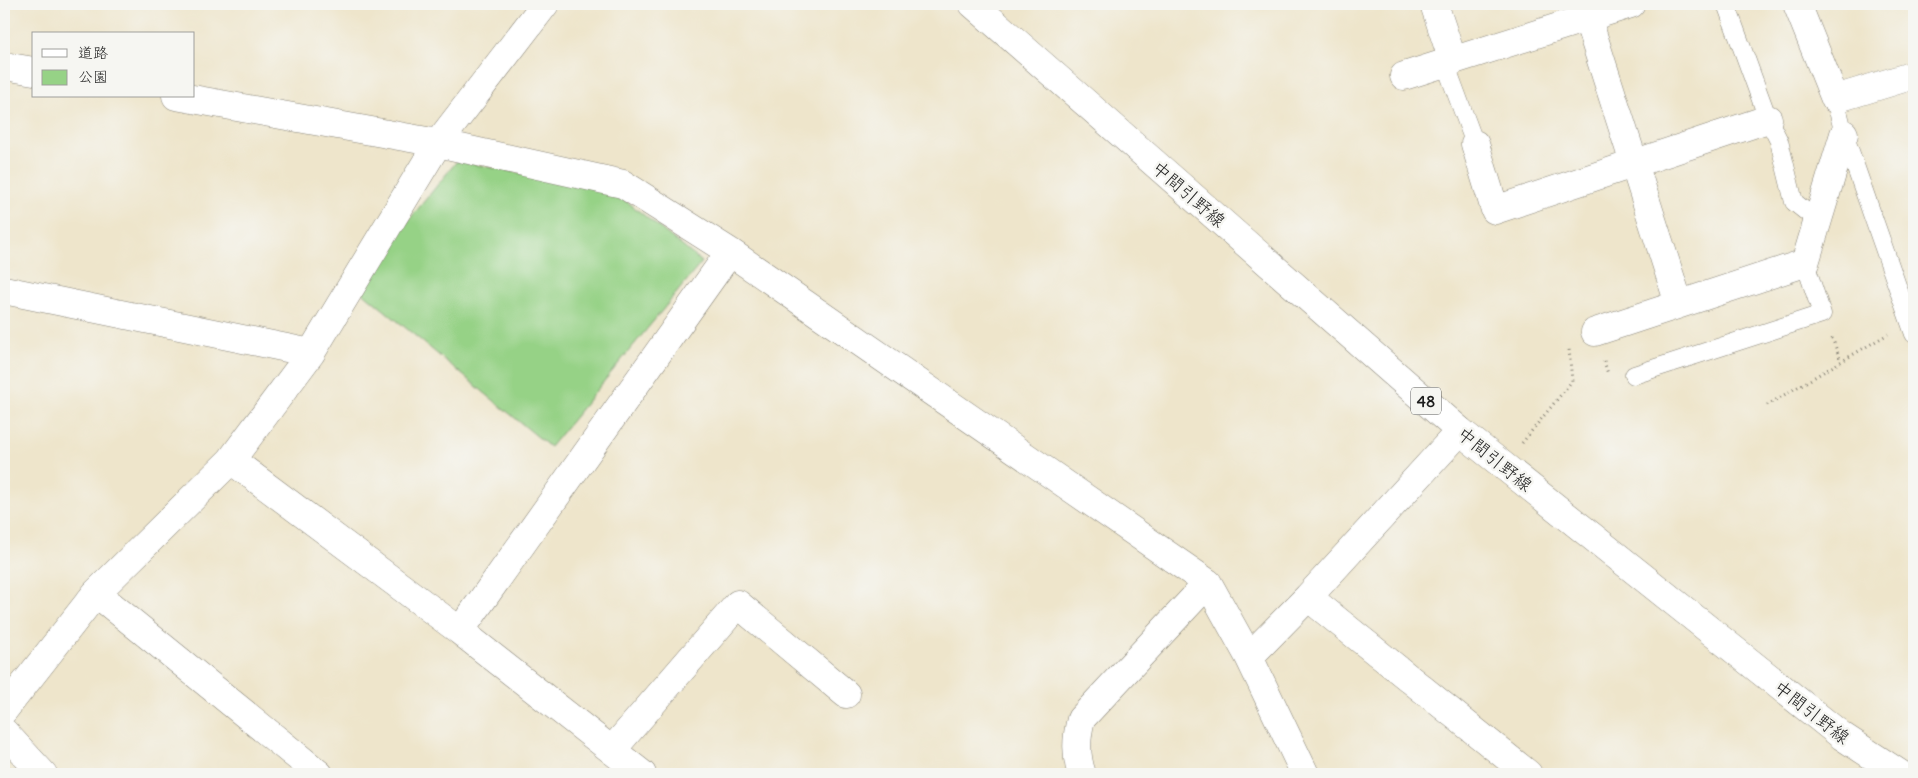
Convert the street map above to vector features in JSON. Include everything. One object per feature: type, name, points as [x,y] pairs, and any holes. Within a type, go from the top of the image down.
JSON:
[{"type":"street","points":[[4,710],[96,593],[231,460],[311,352],[438,143],[545,4]]},
{"type":"street","name":"中間引野線","points":[[973,4],[1460,430],[1842,736],[1900,774]]},
{"type":"street","points":[[1434,4],[1449,62]]},
{"type":"street","points":[[1404,76],[1449,62],[1585,10],[1631,4]]},
{"type":"street","points":[[1797,4],[1835,98],[1914,75]]},
{"type":"street","points":[[1585,10],[1679,304]]},
{"type":"street","points":[[4,66],[32,71]]},
{"type":"street","points":[[187,98],[438,143],[623,184],[730,252],[1208,583],[1249,657],[1304,774]]},
{"type":"street","points":[[1475,144],[1495,210],[1768,119]]},
{"type":"street","points":[[1595,332],[1805,263],[1844,134]]},
{"type":"street","points":[[460,630],[730,252]]},
{"type":"street","points":[[4,290],[311,352]]},
{"type":"street","points":[[1249,657],[1308,596],[1460,430]]},
{"type":"street","points":[[231,460],[460,630],[642,774]]},
{"type":"street","points":[[1082,774],[1079,766],[1076,738],[1081,719],[1208,583]]},
{"type":"street","points":[[96,593],[319,774]]},
{"type":"street","points":[[1308,596],[1528,774]]},
{"type":"street","points":[[612,750],[738,604],[846,694]]},
{"type":"street","points":[[4,732],[43,774]]},
{"type":"lane","points":[[1726,4],[1768,119],[1780,141],[1794,202],[1818,221]]},
{"type":"lane","points":[[1449,62],[1475,144]]},
{"type":"lane","points":[[1835,98],[1844,134],[1912,327]]},
{"type":"lane","points":[[1634,375],[1822,314],[1805,263]]},
{"type":"path","points":[[1767,405],[1912,327]]},
{"type":"path","points":[[1517,449],[1572,381],[1569,349],[1595,332]]},
{"type":"green space","points":[[457,161],[614,191],[702,262],[550,447],[355,286]]}]
